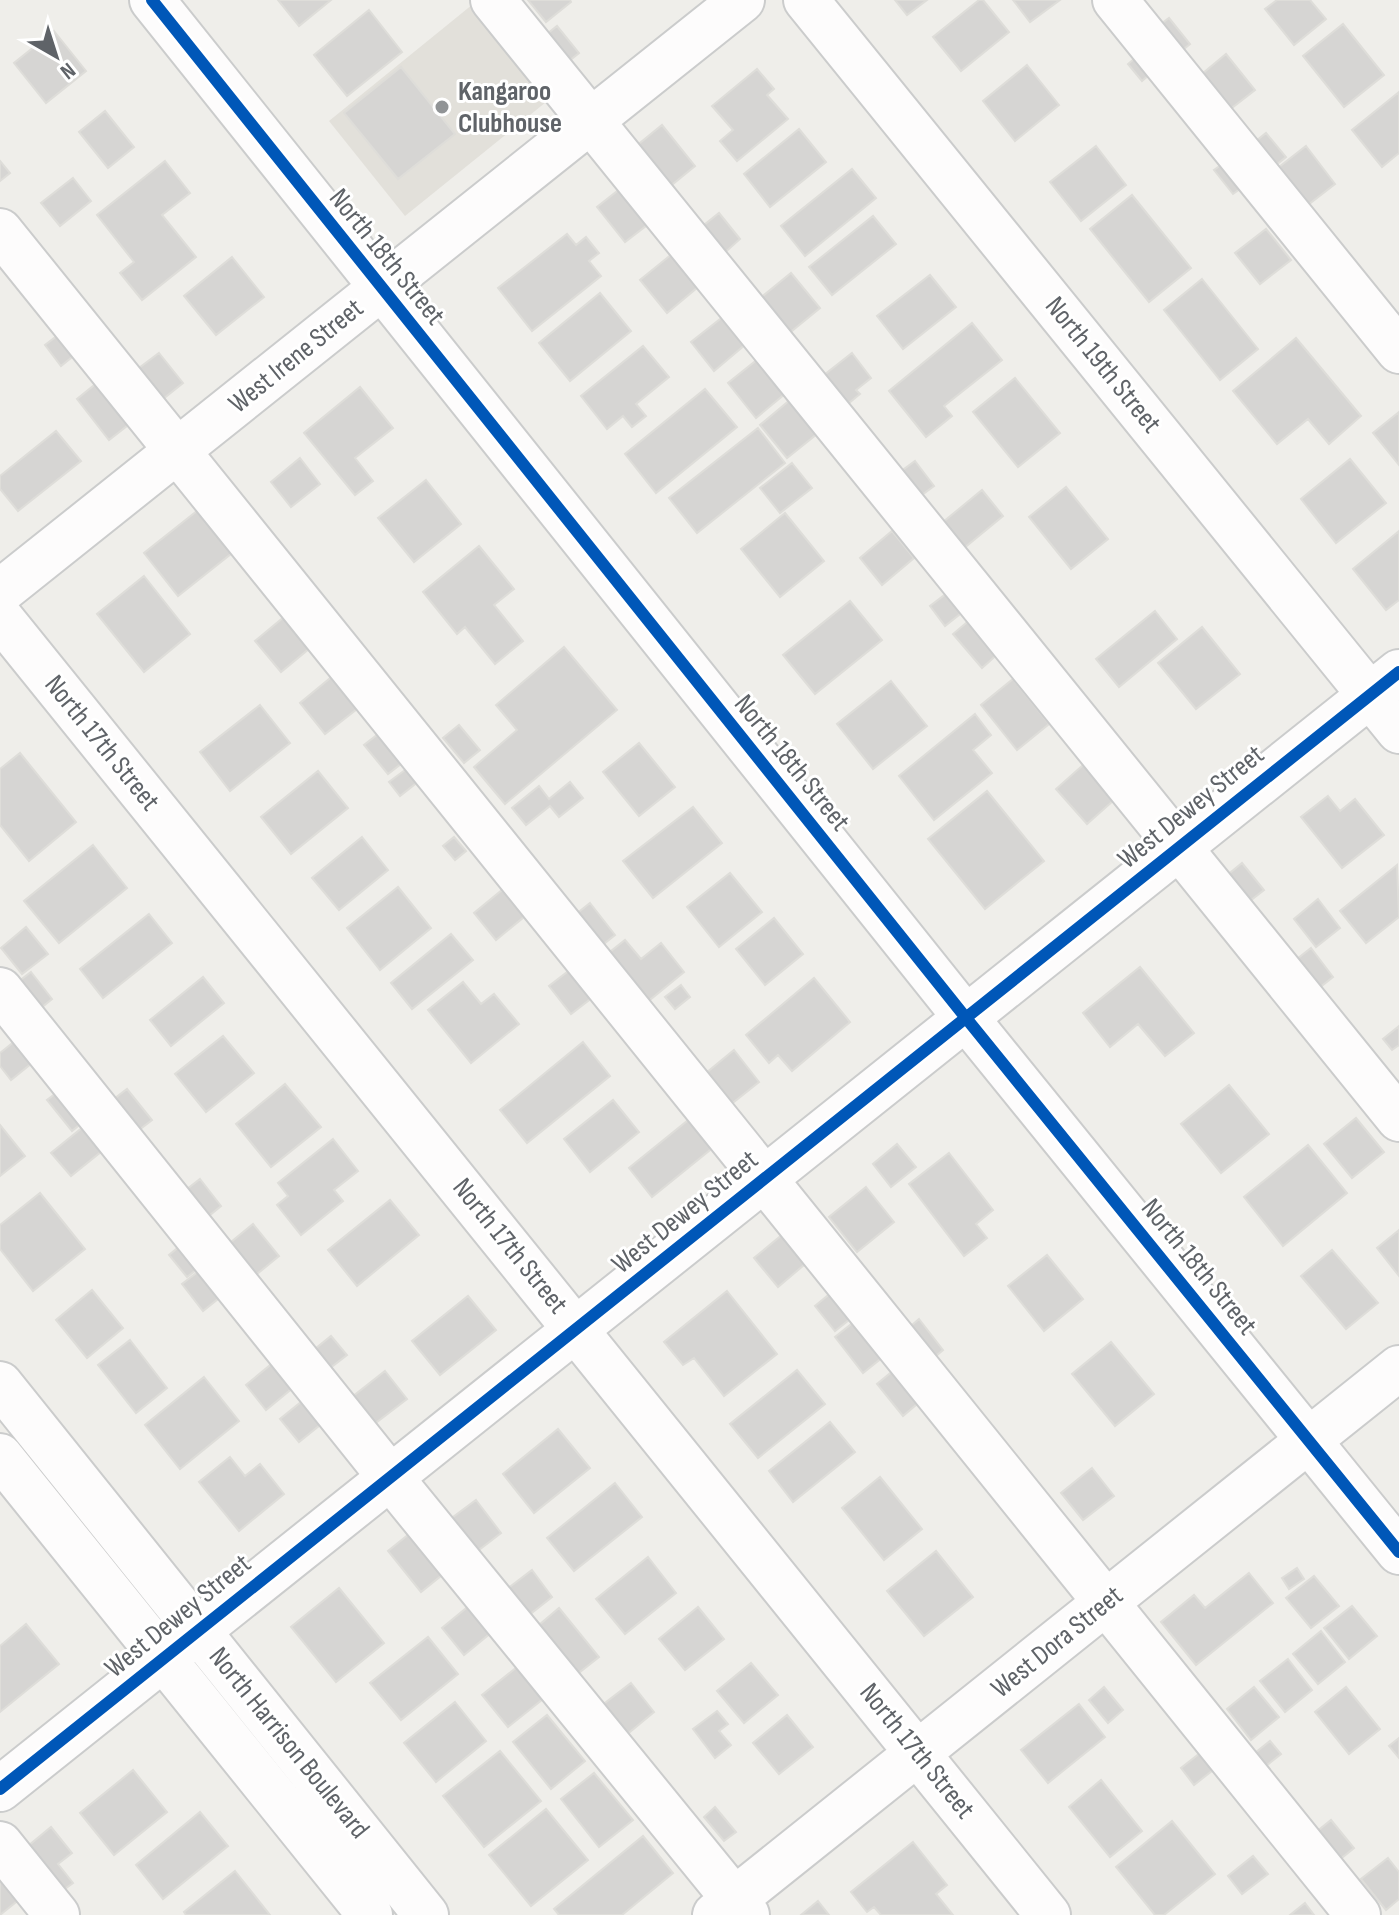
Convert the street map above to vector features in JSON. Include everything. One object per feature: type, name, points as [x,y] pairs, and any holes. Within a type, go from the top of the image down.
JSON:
[{"type":"street","name":"North 18th Street","points":[[152,0],[966,1018],[1399,1552]]},
{"type":"street","points":[[493,0],[1399,1119]]},
{"type":"street","name":"West Irene Street","points":[[0,592],[742,0]]},
{"type":"street","name":"North 19th Street","points":[[806,0],[1385,683],[1399,731]]},
{"type":"street","points":[[1115,0],[1399,351]]},
{"type":"street","points":[[0,231],[1358,1915]]},
{"type":"street","name":"North 17th Street","points":[[0,617],[1048,1915]]},
{"type":"street","name":"West Dewey Street","points":[[0,1789],[1385,683]]},
{"type":"street","points":[[0,990],[732,1910]]},
{"type":"street","name":"West Dora Street","points":[[732,1910],[918,1752],[1399,1368]]},
{"type":"street","name":"North Harrison Boulevard","points":[[0,1384],[426,1915]]},
{"type":"street","name":"North Harrison Boulevard","points":[[0,1456],[370,1915]]},
{"type":"street","points":[[0,1844],[57,1915]]},
{"type":"shaded area","name":"Kangaroo Clubhouse","points":[[478,0],[556,94],[405,216],[329,121]]},
{"type":"building","points":[[278,0],[331,0],[299,26]]},
{"type":"building","points":[[528,0],[570,0],[571,2],[546,22]]},
{"type":"building","points":[[895,0],[927,0],[907,15]]},
{"type":"building","points":[[983,0],[1009,32],[961,71],[933,37]]},
{"type":"building","points":[[1013,0],[1060,0],[1030,22]]},
{"type":"building","points":[[1277,0],[1310,0],[1326,19],[1294,45],[1265,9]]},
{"type":"building","points":[[369,10],[402,52],[347,96],[314,55]]},
{"type":"building","points":[[1169,18],[1190,44],[1174,57],[1153,30]]},
{"type":"building","points":[[1343,24],[1384,75],[1344,107],[1303,56]]},
{"type":"building","points":[[557,26],[579,53],[564,65],[542,38]]},
{"type":"building","points":[[54,31],[86,71],[46,103],[14,63]]},
{"type":"building","points":[[1142,52],[1156,69],[1142,81],[1128,64]]},
{"type":"building","points":[[1226,54],[1255,90],[1224,114],[1196,79]]},
{"type":"building","points":[[1027,65],[1059,105],[1015,141],[983,101]]},
{"type":"building","points":[[401,67],[455,134],[398,179],[344,113]]},
{"type":"building","points":[[757,69],[774,89],[767,95],[788,119],[737,161],[720,141],[733,130],[712,106]]},
{"type":"building","points":[[1399,92],[1399,153],[1382,167],[1352,130]]},
{"type":"building","points":[[105,111],[134,147],[108,168],[79,132]]},
{"type":"building","points":[[662,125],[695,166],[668,188],[635,147]]},
{"type":"building","points":[[799,129],[826,162],[770,207],[744,174]]},
{"type":"building","points":[[1266,133],[1286,157],[1271,169],[1251,145]]},
{"type":"building","points":[[1096,146],[1126,185],[1081,221],[1050,182]]},
{"type":"building","points":[[1306,146],[1335,184],[1300,211],[1270,174]]},
{"type":"building","points":[[1228,160],[1247,184],[1233,194],[1214,170]]},
{"type":"building","points":[[0,161],[10,173],[0,181]]},
{"type":"building","points":[[165,161],[190,193],[162,215],[196,257],[142,300],[120,273],[134,262],[97,215]]},
{"type":"building","points":[[852,169],[876,198],[805,256],[781,226]]},
{"type":"building","points":[[73,178],[91,201],[60,226],[41,203]]},
{"type":"building","points":[[630,181],[659,216],[625,242],[597,207]]},
{"type":"building","points":[[1132,195],[1191,268],[1149,302],[1090,229]]},
{"type":"building","points":[[719,213],[740,239],[721,256],[699,229]]},
{"type":"building","points":[[873,216],[896,244],[832,295],[809,267]]},
{"type":"building","points":[[1266,229],[1291,260],[1260,284],[1235,253]]},
{"type":"building","points":[[567,234],[576,245],[586,237],[599,253],[589,261],[601,276],[532,331],[498,288]]},
{"type":"building","points":[[672,254],[698,287],[667,313],[640,280]]},
{"type":"building","points":[[232,257],[264,297],[216,335],[184,296]]},
{"type":"building","points":[[791,273],[820,308],[782,339],[753,304]]},
{"type":"building","points":[[930,275],[956,307],[903,349],[877,316]]},
{"type":"building","points":[[1202,279],[1258,349],[1220,380],[1164,310]]},
{"type":"building","points":[[600,293],[631,331],[570,381],[539,343]]},
{"type":"building","points":[[724,316],[746,344],[714,371],[691,342]]},
{"type":"building","points":[[972,323],[1002,360],[944,406],[952,416],[926,437],[889,391]]},
{"type":"building","points":[[66,329],[82,349],[61,366],[45,345]]},
{"type":"building","points":[[1296,338],[1361,416],[1329,444],[1308,419],[1277,444],[1233,391]]},
{"type":"building","points":[[643,346],[669,377],[636,404],[646,416],[632,427],[623,416],[607,429],[581,396]]},
{"type":"building","points":[[159,353],[183,383],[163,399],[139,368]]},
{"type":"building","points":[[852,353],[871,378],[856,390],[860,394],[843,408],[819,379]]},
{"type":"building","points":[[758,359],[786,393],[756,418],[728,383]]},
{"type":"building","points":[[108,374],[141,415],[109,440],[77,399]]},
{"type":"building","points":[[1015,378],[1060,433],[1018,467],[973,412]]},
{"type":"building","points":[[360,387],[393,428],[355,458],[373,481],[355,495],[304,433]]},
{"type":"building","points":[[705,389],[737,427],[656,493],[625,454]]},
{"type":"building","points":[[790,400],[817,434],[787,458],[760,425]]},
{"type":"building","points":[[1399,412],[1399,465],[1373,433]]},
{"type":"building","points":[[758,428],[785,463],[697,533],[669,498]]},
{"type":"building","points":[[56,431],[81,461],[18,511],[0,489],[0,476]]},
{"type":"building","points":[[300,458],[320,484],[291,507],[271,482]]},
{"type":"building","points":[[1350,459],[1386,503],[1336,543],[1301,499]]},
{"type":"building","points":[[915,461],[934,486],[915,500],[896,475]]},
{"type":"building","points":[[792,463],[812,488],[780,513],[760,488]]},
{"type":"building","points":[[426,480],[461,524],[414,562],[378,518]]},
{"type":"building","points":[[1066,487],[1108,539],[1071,569],[1029,517]]},
{"type":"building","points":[[982,490],[1003,516],[958,553],[937,527]]},
{"type":"building","points":[[212,499],[246,542],[178,596],[144,553]]},
{"type":"building","points":[[785,513],[824,561],[780,597],[741,549]]},
{"type":"building","points":[[892,531],[914,558],[882,585],[860,558]]},
{"type":"building","points":[[1399,531],[1399,600],[1386,610],[1353,569]]},
{"type":"building","points":[[479,546],[514,589],[494,605],[523,641],[495,664],[465,627],[457,634],[423,592]]},
{"type":"building","points":[[144,576],[190,634],[144,672],[97,614]]},
{"type":"building","points":[[959,584],[974,603],[945,626],[930,606]]},
{"type":"building","points":[[850,601],[882,640],[815,694],[783,655]]},
{"type":"building","points":[[1155,611],[1177,639],[1119,687],[1096,659]]},
{"type":"building","points":[[284,617],[310,648],[281,672],[255,641]]},
{"type":"building","points":[[971,619],[1000,652],[982,668],[953,634]]},
{"type":"building","points":[[1202,627],[1240,674],[1196,709],[1158,663]]},
{"type":"building","points":[[564,647],[617,710],[505,804],[474,767],[517,730],[496,705]]},
{"type":"building","points":[[340,670],[366,702],[325,734],[300,703]]},
{"type":"building","points":[[1013,679],[1049,724],[1017,750],[981,705]]},
{"type":"building","points":[[891,681],[927,726],[873,769],[837,724]]},
{"type":"building","points":[[260,705],[290,743],[230,791],[200,752]]},
{"type":"building","points":[[975,714],[991,735],[973,750],[992,773],[934,820],[899,776]]},
{"type":"building","points":[[459,725],[480,750],[464,763],[443,738]]},
{"type":"building","points":[[386,728],[410,757],[388,774],[364,745]]},
{"type":"building","points":[[639,743],[675,787],[639,816],[603,772]]},
{"type":"building","points":[[20,753],[76,822],[29,861],[0,825],[0,769]]},
{"type":"building","points":[[1091,758],[1122,793],[1087,824],[1056,789]]},
{"type":"building","points":[[413,764],[424,777],[400,796],[389,782]]},
{"type":"building","points":[[318,771],[348,808],[291,854],[261,817]]},
{"type":"building","points":[[570,782],[583,798],[559,817],[550,806],[526,825],[512,808],[539,786],[549,799]]},
{"type":"building","points":[[987,791],[1044,861],[985,909],[928,839]]},
{"type":"building","points":[[1328,796],[1340,811],[1355,799],[1384,835],[1342,868],[1301,817]]},
{"type":"building","points":[[693,807],[722,843],[653,898],[623,861]]},
{"type":"building","points":[[362,837],[388,870],[339,910],[312,878]]},
{"type":"building","points":[[454,837],[466,851],[455,860],[443,846]]},
{"type":"building","points":[[93,845],[127,888],[59,943],[24,901]]},
{"type":"building","points":[[1242,863],[1264,890],[1246,904],[1225,877]]},
{"type":"building","points":[[1397,865],[1399,917],[1366,943],[1340,911]]},
{"type":"building","points":[[730,873],[762,912],[719,947],[687,907]]},
{"type":"building","points":[[398,887],[431,928],[380,970],[347,928]]},
{"type":"building","points":[[502,890],[524,917],[496,940],[474,913]]},
{"type":"building","points":[[1318,899],[1340,928],[1316,947],[1294,919]]},
{"type":"building","points":[[590,903],[615,935],[595,951],[570,919]]},
{"type":"building","points":[[149,914],[172,943],[103,998],[80,969]]},
{"type":"building","points":[[774,918],[803,954],[765,985],[736,949]]},
{"type":"building","points":[[26,927],[48,954],[22,974],[1,948]]},
{"type":"building","points":[[451,934],[473,960],[412,1009],[391,983]]},
{"type":"building","points":[[625,940],[641,959],[661,943],[684,972],[640,1008],[601,959]]},
{"type":"building","points":[[1311,948],[1333,977],[1314,992],[1292,963]]},
{"type":"building","points":[[575,966],[597,994],[571,1014],[549,986]]},
{"type":"building","points":[[1140,967],[1194,1033],[1165,1056],[1138,1024],[1110,1047],[1083,1013]]},
{"type":"building","points":[[31,972],[52,999],[36,1012],[14,985]]},
{"type":"building","points":[[203,977],[224,1003],[171,1046],[150,1020]]},
{"type":"building","points":[[814,978],[850,1022],[792,1071],[778,1055],[769,1063],[746,1035]]},
{"type":"building","points":[[463,982],[481,1004],[494,994],[519,1024],[471,1063],[428,1010]]},
{"type":"building","points":[[681,985],[690,997],[675,1009],[665,997]]},
{"type":"building","points":[[1399,1026],[1399,1045],[1392,1050],[1383,1039]]},
{"type":"building","points":[[223,1036],[254,1073],[206,1112],[175,1074]]},
{"type":"building","points":[[15,1041],[32,1063],[11,1080],[0,1066],[0,1053]]},
{"type":"building","points":[[583,1042],[610,1076],[527,1143],[500,1110]]},
{"type":"building","points":[[734,1050],[759,1082],[725,1109],[700,1078]]},
{"type":"building","points":[[71,1082],[95,1112],[72,1131],[47,1100]]},
{"type":"building","points":[[285,1084],[321,1127],[271,1167],[236,1124]]},
{"type":"building","points":[[1229,1085],[1269,1134],[1221,1173],[1181,1124]]},
{"type":"building","points":[[127,1089],[152,1120],[135,1133],[110,1102]]},
{"type":"building","points":[[613,1100],[639,1132],[590,1172],[564,1139]]},
{"type":"building","points":[[692,1117],[715,1146],[652,1197],[629,1168]]},
{"type":"building","points":[[1356,1118],[1384,1152],[1352,1178],[1324,1144]]},
{"type":"building","points":[[93,1119],[112,1143],[71,1176],[51,1153]]},
{"type":"building","points":[[0,1125],[25,1156],[0,1176]]},
{"type":"building","points":[[333,1139],[358,1171],[334,1190],[343,1201],[301,1235],[277,1205],[288,1196],[278,1183]]},
{"type":"building","points":[[897,1144],[916,1167],[891,1187],[873,1164]]},
{"type":"building","points":[[1308,1145],[1347,1193],[1283,1246],[1244,1197]]},
{"type":"building","points":[[949,1153],[993,1210],[976,1224],[987,1238],[964,1256],[909,1184]]},
{"type":"building","points":[[200,1179],[221,1206],[204,1220],[182,1193]]},
{"type":"building","points":[[866,1187],[894,1222],[857,1252],[829,1217]]},
{"type":"building","points":[[40,1193],[85,1249],[33,1291],[0,1249],[0,1225]]},
{"type":"building","points":[[390,1200],[419,1235],[357,1286],[328,1250]]},
{"type":"building","points":[[253,1224],[279,1256],[251,1279],[225,1247]]},
{"type":"building","points":[[794,1225],[817,1254],[778,1287],[754,1258]]},
{"type":"building","points":[[1399,1230],[1399,1276],[1377,1248]]},
{"type":"building","points":[[191,1237],[209,1260],[187,1277],[169,1255]]},
{"type":"building","points":[[1332,1250],[1378,1303],[1346,1329],[1301,1276]]},
{"type":"building","points":[[1047,1255],[1083,1299],[1044,1331],[1008,1286]]},
{"type":"building","points":[[212,1261],[233,1287],[203,1311],[182,1284]]},
{"type":"building","points":[[843,1283],[864,1308],[835,1331],[815,1306]]},
{"type":"building","points":[[92,1290],[123,1328],[87,1358],[56,1320]]},
{"type":"building","points":[[727,1291],[777,1354],[724,1396],[694,1358],[683,1365],[664,1342]]},
{"type":"building","points":[[468,1296],[496,1330],[440,1375],[412,1341]]},
{"type":"building","points":[[864,1314],[893,1349],[863,1373],[835,1337]]},
{"type":"building","points":[[919,1319],[943,1350],[930,1361],[905,1331]]},
{"type":"building","points":[[331,1336],[347,1355],[325,1372],[310,1353]]},
{"type":"building","points":[[130,1340],[167,1388],[136,1413],[98,1365]]},
{"type":"building","points":[[1111,1342],[1154,1394],[1115,1426],[1072,1374]]},
{"type":"building","points":[[280,1357],[300,1382],[266,1410],[246,1385]]},
{"type":"building","points":[[905,1361],[930,1393],[903,1416],[877,1384]]},
{"type":"building","points":[[797,1370],[825,1404],[758,1458],[730,1424]]},
{"type":"building","points":[[385,1371],[407,1399],[373,1425],[352,1397]]},
{"type":"building","points":[[204,1377],[239,1421],[180,1469],[145,1425]]},
{"type":"building","points":[[306,1398],[325,1421],[299,1442],[280,1419]]},
{"type":"building","points":[[830,1422],[855,1452],[793,1502],[769,1471]]},
{"type":"building","points":[[558,1429],[590,1468],[534,1513],[503,1474]]},
{"type":"building","points":[[230,1457],[245,1476],[260,1464],[284,1494],[239,1531],[199,1482]]},
{"type":"building","points":[[1092,1468],[1114,1496],[1083,1520],[1061,1493]]},
{"type":"building","points":[[880,1477],[922,1529],[884,1560],[842,1508]]},
{"type":"building","points":[[615,1483],[642,1517],[574,1571],[547,1538]]},
{"type":"building","points":[[476,1500],[501,1533],[471,1556],[445,1523]]},
{"type":"building","points":[[424,1522],[457,1563],[421,1592],[388,1551]]},
{"type":"building","points":[[936,1551],[973,1597],[924,1636],[887,1591]]},
{"type":"building","points":[[648,1557],[676,1593],[625,1634],[596,1599]]},
{"type":"building","points":[[1297,1568],[1304,1579],[1289,1589],[1282,1578]]},
{"type":"building","points":[[532,1570],[552,1597],[524,1619],[503,1592]]},
{"type":"building","points":[[1249,1573],[1273,1603],[1196,1665],[1161,1622],[1194,1595],[1205,1608]]},
{"type":"building","points":[[1314,1576],[1339,1606],[1311,1628],[1286,1598]]},
{"type":"building","points":[[339,1588],[384,1643],[336,1682],[291,1627]]},
{"type":"building","points":[[470,1605],[492,1632],[464,1655],[442,1628]]},
{"type":"building","points":[[1352,1606],[1377,1636],[1349,1659],[1324,1628]]},
{"type":"building","points":[[698,1607],[724,1639],[685,1670],[659,1639]]},
{"type":"building","points":[[559,1608],[599,1657],[571,1679],[532,1631]]},
{"type":"building","points":[[26,1624],[59,1664],[0,1712],[0,1646]]},
{"type":"building","points":[[1321,1631],[1345,1662],[1318,1684],[1293,1654]]},
{"type":"building","points":[[428,1637],[458,1674],[401,1720],[370,1683]]},
{"type":"building","points":[[1288,1659],[1312,1690],[1285,1712],[1260,1681]]},
{"type":"building","points":[[751,1663],[778,1695],[744,1723],[717,1691]]},
{"type":"building","points":[[517,1667],[543,1699],[508,1727],[482,1695]]},
{"type":"building","points":[[631,1683],[654,1712],[625,1736],[601,1706]]},
{"type":"building","points":[[1104,1687],[1123,1710],[1108,1723],[1089,1700]]},
{"type":"building","points":[[1254,1687],[1279,1717],[1251,1740],[1227,1709]]},
{"type":"building","points":[[1346,1687],[1380,1729],[1349,1754],[1315,1712]]},
{"type":"building","points":[[455,1702],[486,1741],[436,1782],[404,1743]]},
{"type":"building","points":[[1079,1704],[1105,1737],[1048,1783],[1021,1750]]},
{"type":"building","points":[[717,1711],[728,1724],[719,1731],[731,1745],[715,1758],[693,1729]]},
{"type":"building","points":[[547,1715],[585,1761],[551,1789],[513,1742]]},
{"type":"building","points":[[787,1715],[813,1747],[779,1774],[753,1743]]},
{"type":"building","points":[[1399,1738],[1399,1758],[1389,1746]]},
{"type":"building","points":[[1270,1741],[1281,1754],[1266,1766],[1255,1753]]},
{"type":"building","points":[[1204,1750],[1217,1767],[1194,1785],[1181,1768]]},
{"type":"building","points":[[500,1751],[541,1801],[484,1847],[443,1796]]},
{"type":"building","points":[[133,1770],[167,1812],[114,1855],[80,1813]]},
{"type":"building","points":[[594,1773],[633,1820],[599,1847],[561,1799]]},
{"type":"building","points":[[1101,1780],[1142,1831],[1110,1857],[1069,1807]]},
{"type":"building","points":[[715,1807],[736,1832],[724,1841],[704,1817]]},
{"type":"building","points":[[546,1809],[588,1860],[531,1906],[489,1855]]},
{"type":"building","points":[[200,1812],[228,1846],[163,1899],[136,1865]]},
{"type":"building","points":[[1331,1820],[1354,1848],[1333,1865],[1310,1837]]},
{"type":"building","points":[[1172,1821],[1215,1874],[1164,1915],[1155,1915],[1116,1867]]},
{"type":"building","points":[[51,1827],[72,1853],[58,1864],[73,1883],[58,1894],[22,1851]]},
{"type":"building","points":[[643,1836],[673,1873],[622,1915],[559,1915],[554,1909]]},
{"type":"building","points":[[913,1842],[947,1885],[936,1894],[953,1915],[881,1915],[874,1907],[867,1912],[851,1892]]},
{"type":"building","points":[[1253,1856],[1268,1874],[1242,1894],[1228,1876]]},
{"type":"building","points":[[1388,1858],[1399,1872],[1399,1899],[1386,1910],[1361,1879]]},
{"type":"building","points":[[235,1871],[270,1915],[186,1915],[184,1912]]},
{"type":"building","points":[[0,1872],[21,1898],[0,1915]]},
{"type":"building","points":[[818,1901],[829,1915],[801,1915]]},
{"type":"building","points":[[1305,1903],[1314,1915],[1290,1915]]},
{"type":"cycle path","points":[[152,0],[966,1018],[1399,1552]]},
{"type":"cycle path","points":[[0,1789],[1399,672]]},
{"type":"place","name":"Kangaroo Clubhouse","points":[[442,107]]}]
